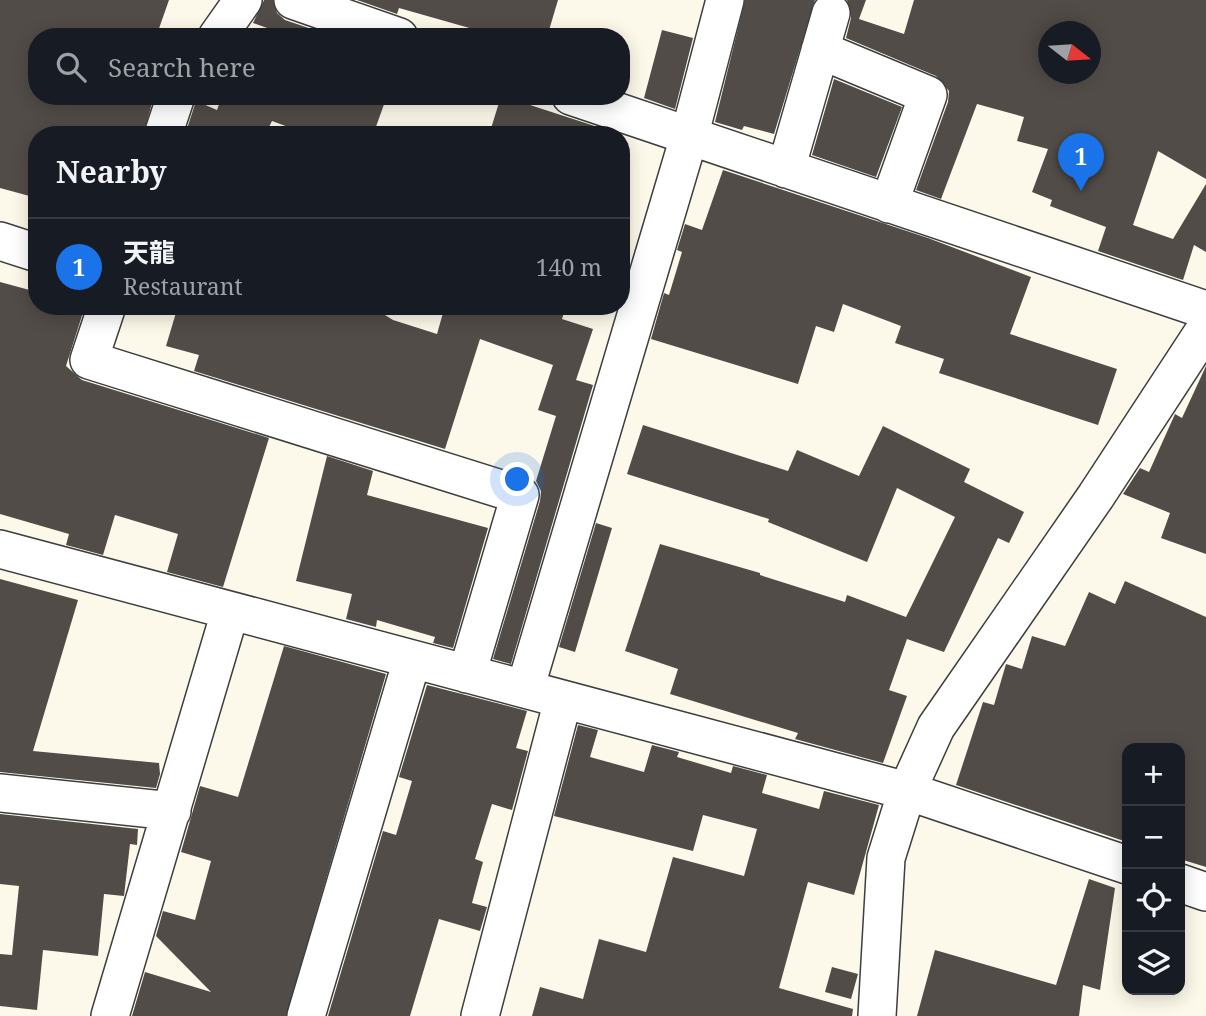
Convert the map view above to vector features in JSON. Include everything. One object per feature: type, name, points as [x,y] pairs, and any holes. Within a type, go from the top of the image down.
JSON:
[{"type":"street","points":[[223,28],[243,0]]},
{"type":"street","points":[[293,0],[373,28]]},
{"type":"street","points":[[525,689],[689,137],[725,0]]},
{"type":"street","points":[[786,169],[831,13]]},
{"type":"street","points":[[820,50],[928,94],[889,204]]},
{"type":"street","points":[[166,126],[173,105]]},
{"type":"street","points":[[597,105],[1206,310]]},
{"type":"street","points":[[0,241],[28,250]]},
{"type":"street","points":[[104,315],[89,360],[520,495],[467,674]]},
{"type":"street","points":[[877,1016],[886,858],[907,791],[936,727],[1096,496],[1206,328]]},
{"type":"street","points":[[0,549],[907,791],[1122,863]]},
{"type":"street","points":[[110,1016],[230,612]]},
{"type":"street","points":[[306,1016],[412,660]]},
{"type":"street","points":[[480,1016],[563,700]]},
{"type":"street","points":[[0,793],[172,810]]},
{"type":"street","points":[[1185,885],[1206,892]]},
{"type":"building","points":[[0,0],[169,0],[159,28],[28,28],[28,105],[151,105],[146,126],[28,126],[28,196],[0,188]]},
{"type":"building","points":[[264,0],[273,0],[277,13],[285,20],[309,28],[267,28],[253,23]]},
{"type":"building","points":[[357,0],[558,0],[550,28],[469,28],[399,8],[397,14]]},
{"type":"building","points":[[745,0],[815,0],[774,134],[744,126],[742,130],[715,122]]},
{"type":"building","points":[[847,0],[866,0],[859,19],[904,34],[914,0],[1206,0],[1206,179],[1158,151],[1133,225],[1173,239],[1206,184],[1206,252],[1194,245],[1183,280],[1098,251],[1106,227],[1050,206],[1052,200],[1032,192],[1048,149],[1017,141],[1024,117],[977,104],[941,199],[916,190],[948,102],[949,91],[936,76],[846,38],[851,18]]},
{"type":"building","points":[[662,30],[693,38],[675,109],[644,98]]},
{"type":"building","points":[[834,79],[902,107],[876,177],[812,155]]},
{"type":"building","points":[[195,105],[205,105],[217,110],[219,105],[384,105],[376,126],[286,126],[272,121],[270,126],[188,126]]},
{"type":"building","points":[[498,105],[530,105],[595,126],[492,126]]},
{"type":"building","points":[[723,170],[928,238],[1031,277],[1010,334],[1117,369],[1098,425],[939,373],[944,359],[895,343],[901,326],[843,304],[834,332],[816,326],[798,384],[651,339],[664,293],[669,295],[682,252],[677,250],[685,224],[702,230]]},
{"type":"building","points":[[0,282],[28,290],[28,315],[82,315],[66,366],[82,380],[269,438],[223,587],[167,572],[178,534],[115,515],[103,555],[66,545],[69,534],[0,514]]},
{"type":"building","points":[[175,315],[385,315],[437,334],[442,315],[563,315],[562,319],[593,329],[576,380],[593,385],[511,664],[493,659],[540,501],[541,491],[536,481],[556,416],[538,410],[553,365],[480,339],[445,449],[194,371],[199,355],[166,346]]},
{"type":"building","points":[[1206,366],[1206,554],[1161,538],[1170,513],[1123,494],[1140,468],[1149,472],[1175,414],[1182,418]]},
{"type":"building","points":[[643,425],[788,471],[797,450],[859,476],[883,426],[970,469],[964,482],[1024,512],[1009,543],[998,538],[944,652],[907,639],[889,690],[907,696],[883,763],[795,739],[798,733],[670,694],[678,669],[625,651],[660,544],[760,573],[845,602],[847,595],[906,617],[955,517],[897,488],[867,562],[768,522],[769,519],[627,474]]},
{"type":"building","points":[[327,456],[373,471],[367,495],[488,528],[453,648],[433,643],[435,637],[377,620],[376,627],[346,619],[352,594],[296,581]]},
{"type":"building","points":[[596,523],[612,528],[575,652],[559,647]]},
{"type":"building","points":[[0,579],[78,600],[33,751],[159,763],[160,774],[156,788],[0,772]]},
{"type":"building","points":[[1125,581],[1206,617],[1206,867],[1185,861],[1185,743],[1122,743],[1122,840],[956,785],[983,702],[994,705],[1006,664],[1022,669],[1032,636],[1065,646],[1089,592],[1115,604]]},
{"type":"building","points":[[284,646],[386,674],[286,1016],[132,1016],[145,972],[211,992],[156,936],[163,911],[195,920],[211,861],[181,852],[200,786],[238,797]]},
{"type":"building","points":[[427,685],[527,711],[516,748],[528,751],[512,810],[492,804],[475,859],[483,862],[472,903],[487,907],[480,931],[439,919],[410,1016],[328,1016],[383,831],[396,835],[412,781],[399,777]]},
{"type":"building","points":[[578,725],[598,730],[590,757],[644,772],[652,745],[679,752],[677,757],[731,773],[733,766],[767,775],[762,793],[819,809],[824,791],[879,805],[854,895],[808,882],[779,988],[853,1009],[852,1016],[532,1016],[540,987],[583,999],[599,939],[646,952],[673,857],[744,876],[757,829],[703,815],[693,851],[554,816]]},
{"type":"building","points":[[0,814],[138,829],[137,845],[130,844],[124,896],[104,894],[98,956],[43,950],[37,1010],[0,1006],[0,954],[12,955],[19,886],[0,884]]},
{"type":"building","points":[[1089,879],[1115,888],[1100,990],[1083,985],[1079,1016],[917,1016],[935,950],[1056,985]]},
{"type":"building","points":[[832,967],[858,974],[851,999],[825,992]]},
{"type":"place","name":"天龍","points":[[1081,191]]}]
